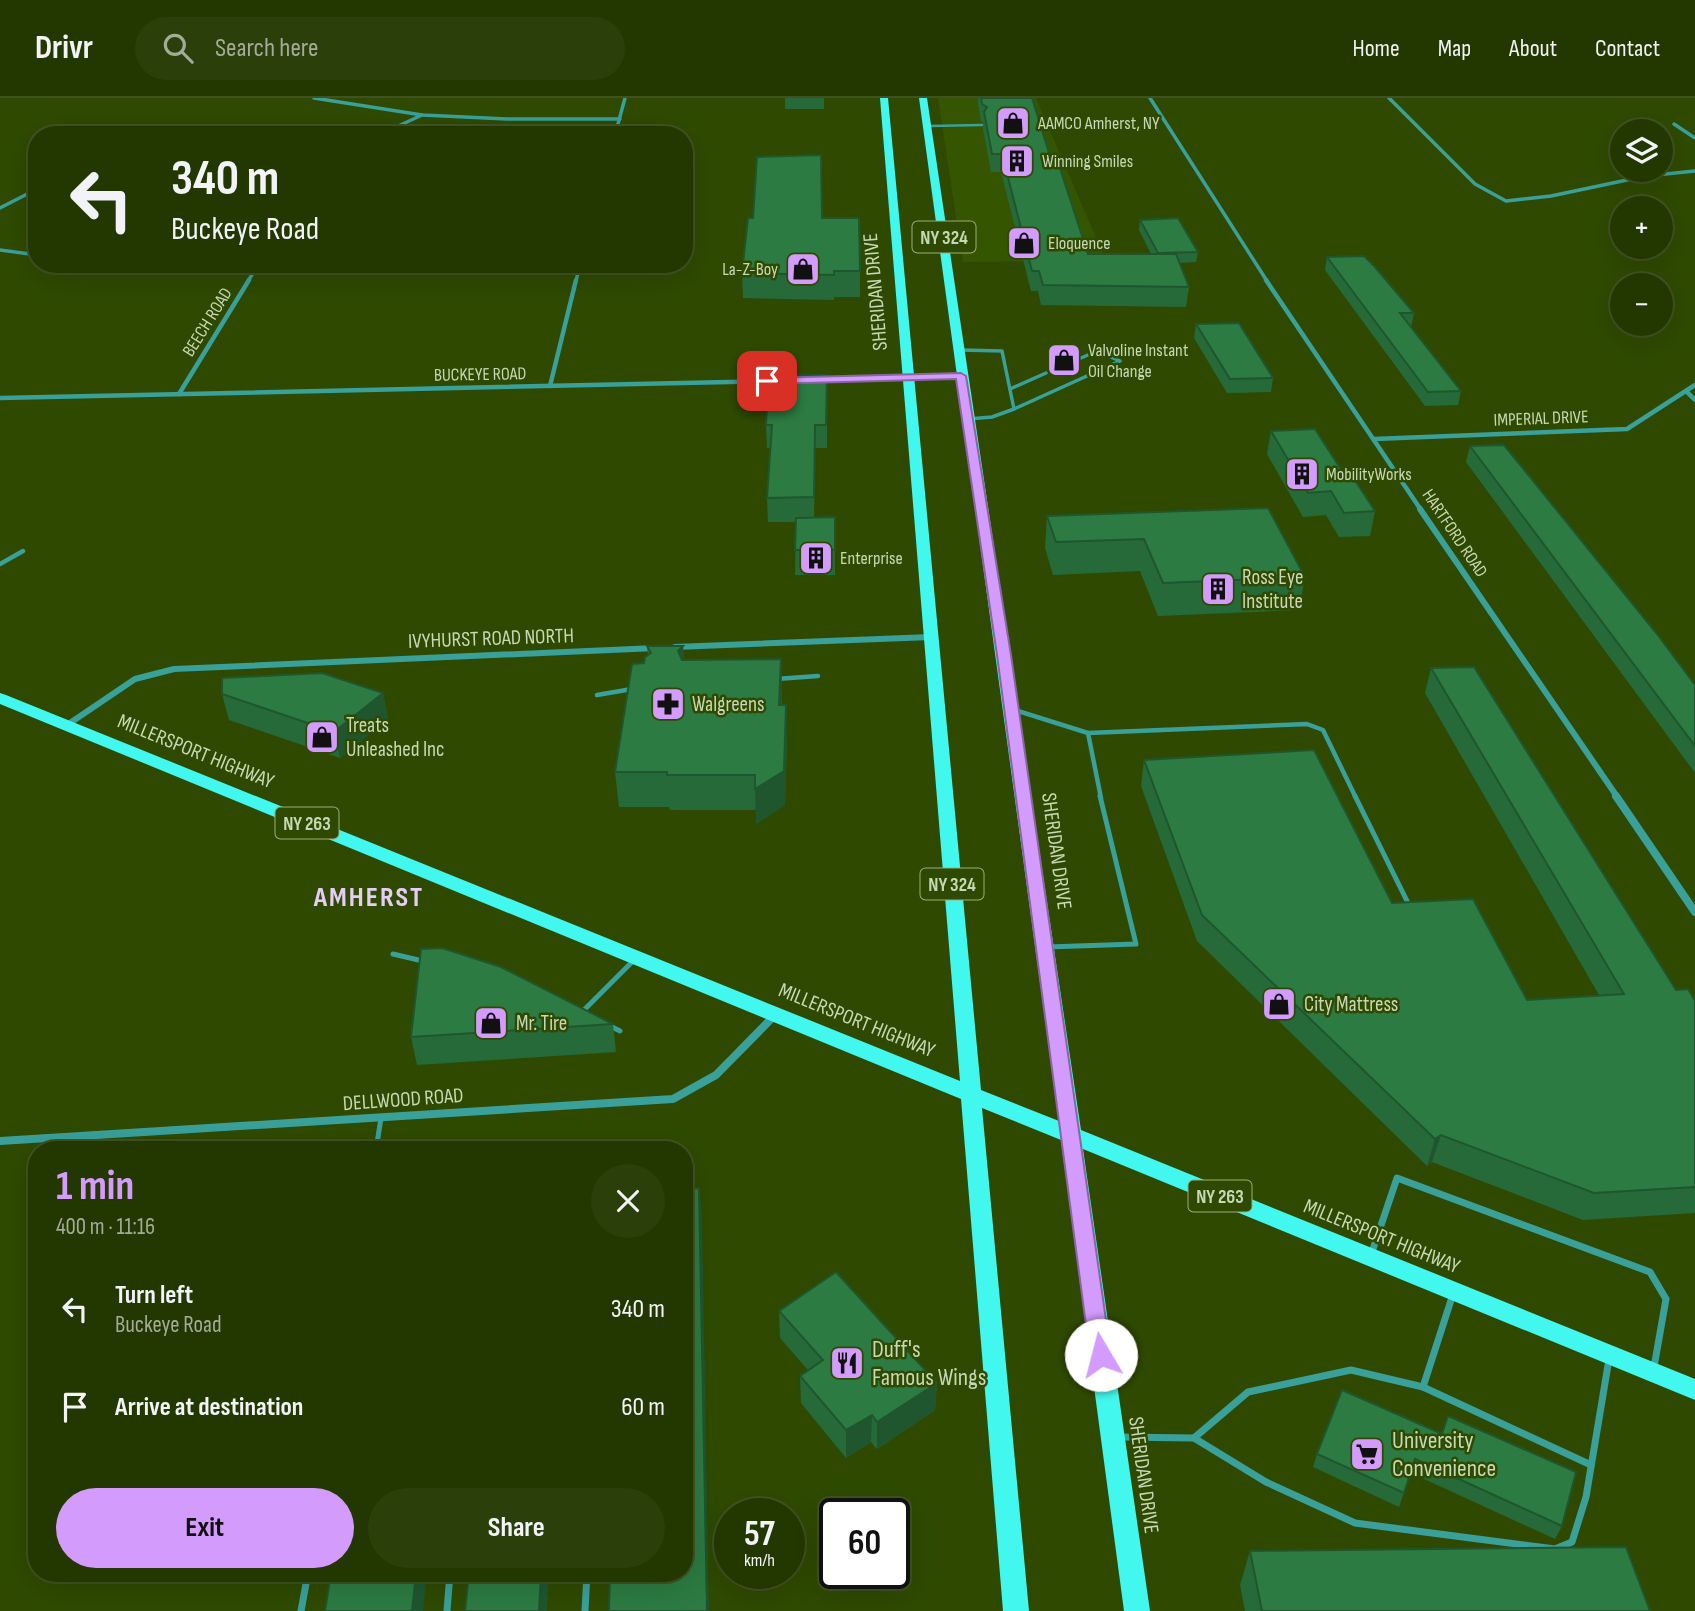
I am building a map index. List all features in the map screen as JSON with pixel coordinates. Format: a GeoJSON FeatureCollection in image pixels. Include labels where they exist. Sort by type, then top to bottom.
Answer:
{"type":"FeatureCollection","features":[{"type":"Feature","properties":{"kind":"main road","name":"SHERIDAN DRIVE"},"geometry":{"type":"LineString","coordinates":[[884,98],[1016,1611]]}},
{"type":"Feature","properties":{"kind":"main road","name":"SHERIDAN DRIVE"},"geometry":{"type":"LineString","coordinates":[[923,98],[929,126],[967,420],[1012,710],[1137,1611]]}},
{"type":"Feature","properties":{"kind":"main road","name":"MILLERSPORT HIGHWAY"},"geometry":{"type":"LineString","coordinates":[[0,698],[1695,1390]]}},
{"type":"Feature","properties":{"kind":"street"},"geometry":{"type":"LineString","coordinates":[[314,98],[422,115],[507,119],[620,119]]}},
{"type":"Feature","properties":{"kind":"street"},"geometry":{"type":"LineString","coordinates":[[618,126],[625,98]]}},
{"type":"Feature","properties":{"kind":"street","name":"HARTFORD ROAD"},"geometry":{"type":"LineString","coordinates":[[1150,98],[1303,339],[1374,439],[1695,912]]}},
{"type":"Feature","properties":{"kind":"street"},"geometry":{"type":"LineString","coordinates":[[1389,98],[1475,184],[1506,201],[1551,196],[1646,176],[1695,171]]}},
{"type":"Feature","properties":{"kind":"street"},"geometry":{"type":"LineString","coordinates":[[398,126],[422,115]]}},
{"type":"Feature","properties":{"kind":"street"},"geometry":{"type":"LineString","coordinates":[[1674,124],[1695,138]]}},
{"type":"Feature","properties":{"kind":"street"},"geometry":{"type":"LineString","coordinates":[[0,208],[28,194]]}},
{"type":"Feature","properties":{"kind":"street"},"geometry":{"type":"LineString","coordinates":[[0,250],[28,254]]}},
{"type":"Feature","properties":{"kind":"street","name":"BEECH ROAD"},"geometry":{"type":"LineString","coordinates":[[179,394],[254,273]]}},
{"type":"Feature","properties":{"kind":"street"},"geometry":{"type":"LineString","coordinates":[[550,386],[578,273]]}},
{"type":"Feature","properties":{"kind":"street"},"geometry":{"type":"LineString","coordinates":[[817,380],[961,376]]}},
{"type":"Feature","properties":{"kind":"street","name":"BUCKEYE ROAD"},"geometry":{"type":"LineString","coordinates":[[0,398],[781,381]]}},
{"type":"Feature","properties":{"kind":"street","name":"IMPERIAL DRIVE"},"geometry":{"type":"LineString","coordinates":[[1374,439],[1627,429],[1695,385]]}},
{"type":"Feature","properties":{"kind":"street"},"geometry":{"type":"LineString","coordinates":[[1686,391],[1695,400]]}},
{"type":"Feature","properties":{"kind":"street","name":"IVYHURST ROAD NORTH"},"geometry":{"type":"LineString","coordinates":[[67,725],[135,680],[174,669],[931,637]]}},
{"type":"Feature","properties":{"kind":"street"},"geometry":{"type":"LineString","coordinates":[[1685,897],[1695,896]]}},
{"type":"Feature","properties":{"kind":"street","name":"DELLWOOD ROAD"},"geometry":{"type":"LineString","coordinates":[[0,1141],[673,1099],[696,1089],[722,1071],[776,1014]]}},
{"type":"Feature","properties":{"kind":"lane"},"geometry":{"type":"LineString","coordinates":[[929,126],[982,125]]}},
{"type":"Feature","properties":{"kind":"lane"},"geometry":{"type":"LineString","coordinates":[[957,351],[1002,351],[1014,409]]}},
{"type":"Feature","properties":{"kind":"lane"},"geometry":{"type":"LineString","coordinates":[[967,420],[1014,409],[1120,361],[1097,351],[1081,358]]}},
{"type":"Feature","properties":{"kind":"lane"},"geometry":{"type":"LineString","coordinates":[[1010,389],[1046,373]]}},
{"type":"Feature","properties":{"kind":"lane"},"geometry":{"type":"LineString","coordinates":[[0,564],[23,551]]}},
{"type":"Feature","properties":{"kind":"lane"},"geometry":{"type":"LineString","coordinates":[[765,680],[818,676]]}},
{"type":"Feature","properties":{"kind":"lane"},"geometry":{"type":"LineString","coordinates":[[597,695],[636,689]]}},
{"type":"Feature","properties":{"kind":"lane"},"geometry":{"type":"LineString","coordinates":[[1012,710],[1088,733],[1307,724],[1323,730],[1411,910]]}},
{"type":"Feature","properties":{"kind":"lane"},"geometry":{"type":"LineString","coordinates":[[1044,947],[1136,944],[1103,810],[1088,733]]}},
{"type":"Feature","properties":{"kind":"lane"},"geometry":{"type":"LineString","coordinates":[[393,954],[430,963]]}},
{"type":"Feature","properties":{"kind":"lane"},"geometry":{"type":"LineString","coordinates":[[583,1013],[636,958]]}},
{"type":"Feature","properties":{"kind":"lane"},"geometry":{"type":"LineString","coordinates":[[571,1007],[620,1031]]}},
{"type":"Feature","properties":{"kind":"lane"},"geometry":{"type":"LineString","coordinates":[[377,1141],[381,1118]]}},
{"type":"Feature","properties":{"kind":"lane"},"geometry":{"type":"LineString","coordinates":[[1370,1258],[1397,1178],[1650,1272],[1666,1299],[1653,1373]]}},
{"type":"Feature","properties":{"kind":"lane"},"geometry":{"type":"LineString","coordinates":[[1423,1387],[1454,1292]]}},
{"type":"Feature","properties":{"kind":"lane"},"geometry":{"type":"LineString","coordinates":[[1112,1437],[1194,1438],[1266,1482],[1355,1523],[1556,1549],[1572,1542],[1586,1497],[1609,1356]]}},
{"type":"Feature","properties":{"kind":"lane"},"geometry":{"type":"LineString","coordinates":[[1194,1438],[1248,1392],[1351,1370],[1423,1387],[1591,1465]]}},
{"type":"Feature","properties":{"kind":"lane"},"geometry":{"type":"LineString","coordinates":[[301,1611],[306,1582]]}},
{"type":"Feature","properties":{"kind":"lane"},"geometry":{"type":"LineString","coordinates":[[447,1611],[449,1582]]}},
{"type":"Feature","properties":{"kind":"lane"},"geometry":{"type":"LineString","coordinates":[[585,1611],[587,1582]]}},
{"type":"Feature","properties":{"kind":"shaded area"},"geometry":{"type":"Polygon","coordinates":[[[938,98],[1036,98],[1106,261],[963,262],[938,98]]]}},
{"type":"Feature","properties":{"kind":"building"},"geometry":{"type":"Polygon","coordinates":[[[981,98],[1032,98],[1050,156],[1056,156],[1088,254],[1176,254],[1189,287],[1043,285],[1039,271],[1032,271],[1002,154],[992,154],[984,112],[987,107],[982,104],[981,98]]]}},
{"type":"Feature","properties":{"kind":"building"},"geometry":{"type":"Polygon","coordinates":[[[821,155],[822,218],[859,218],[860,271],[834,271],[834,275],[742,273],[748,218],[753,218],[757,157],[821,155]]]}},
{"type":"Feature","properties":{"kind":"building"},"geometry":{"type":"Polygon","coordinates":[[[1178,218],[1198,252],[1158,253],[1140,220],[1178,218]]]}},
{"type":"Feature","properties":{"kind":"building"},"geometry":{"type":"Polygon","coordinates":[[[1364,256],[1414,313],[1400,313],[1461,391],[1428,392],[1327,257],[1364,256]]]}},
{"type":"Feature","properties":{"kind":"building"},"geometry":{"type":"Polygon","coordinates":[[[1239,323],[1273,378],[1230,379],[1196,324],[1239,323]]]}},
{"type":"Feature","properties":{"kind":"building"},"geometry":{"type":"Polygon","coordinates":[[[769,375],[827,375],[826,425],[815,425],[814,497],[767,498],[772,425],[766,425],[769,375]]]}},
{"type":"Feature","properties":{"kind":"building"},"geometry":{"type":"Polygon","coordinates":[[[1315,429],[1342,471],[1349,471],[1375,511],[1344,513],[1331,491],[1308,493],[1271,431],[1315,429]]]}},
{"type":"Feature","properties":{"kind":"building"},"geometry":{"type":"Polygon","coordinates":[[[1504,445],[1695,685],[1695,746],[1470,446],[1504,445]]]}},
{"type":"Feature","properties":{"kind":"building"},"geometry":{"type":"Polygon","coordinates":[[[1268,508],[1305,577],[1163,583],[1144,539],[1056,542],[1047,516],[1268,508]]]}},
{"type":"Feature","properties":{"kind":"building"},"geometry":{"type":"Polygon","coordinates":[[[835,517],[835,550],[795,550],[796,518],[835,517]]]}},
{"type":"Feature","properties":{"kind":"building","name":"Walgreens"},"geometry":{"type":"Polygon","coordinates":[[[647,646],[683,646],[678,651],[682,660],[781,659],[779,705],[786,705],[784,771],[755,789],[755,775],[615,772],[632,664],[644,663],[645,657],[651,653],[647,646]]]}},
{"type":"Feature","properties":{"kind":"building"},"geometry":{"type":"Polygon","coordinates":[[[1474,667],[1676,990],[1688,989],[1695,1001],[1695,1187],[1594,1193],[1441,1135],[1435,1139],[1202,915],[1144,760],[1314,750],[1392,903],[1473,899],[1527,1000],[1624,994],[1431,668],[1474,667]]]}},
{"type":"Feature","properties":{"kind":"building"},"geometry":{"type":"Polygon","coordinates":[[[322,673],[383,693],[334,732],[222,694],[222,678],[322,673]]]}},
{"type":"Feature","properties":{"kind":"building"},"geometry":{"type":"Polygon","coordinates":[[[442,948],[501,967],[613,1024],[411,1037],[421,949],[442,948]]]}},
{"type":"Feature","properties":{"kind":"building"},"geometry":{"type":"Polygon","coordinates":[[[693,1188],[699,1188],[707,1611],[609,1611],[610,1582],[693,1582],[693,1188]]]}},
{"type":"Feature","properties":{"kind":"building","name":"Duff's Famous Wings"},"geometry":{"type":"Polygon","coordinates":[[[836,1272],[937,1383],[877,1422],[872,1415],[846,1430],[800,1376],[823,1360],[779,1311],[836,1272]]]}},
{"type":"Feature","properties":{"kind":"building"},"geometry":{"type":"Polygon","coordinates":[[[1342,1390],[1442,1434],[1448,1416],[1576,1472],[1562,1526],[1415,1459],[1404,1493],[1317,1454],[1342,1390]]]}},
{"type":"Feature","properties":{"kind":"building"},"geometry":{"type":"Polygon","coordinates":[[[1626,1547],[1650,1611],[1262,1611],[1250,1551],[1626,1547]]]}},
{"type":"Feature","properties":{"kind":"building"},"geometry":{"type":"Polygon","coordinates":[[[330,1582],[415,1582],[412,1611],[325,1611],[330,1582]]]}},
{"type":"Feature","properties":{"kind":"building"},"geometry":{"type":"Polygon","coordinates":[[[468,1582],[541,1582],[539,1611],[465,1611],[468,1582]]]}},
{"type":"Feature","properties":{"kind":"place","name":"AAMCO Amherst, NY"},"geometry":{"type":"Point","coordinates":[1013,123]}},
{"type":"Feature","properties":{"kind":"place","name":"Winning Smiles"},"geometry":{"type":"Point","coordinates":[1017,161]}},
{"type":"Feature","properties":{"kind":"place","name":"Eloquence"},"geometry":{"type":"Point","coordinates":[1024,243]}},
{"type":"Feature","properties":{"kind":"place","name":"La-Z-Boy"},"geometry":{"type":"Point","coordinates":[803,269]}},
{"type":"Feature","properties":{"kind":"place","name":"Valvoline Instant Oil Change"},"geometry":{"type":"Point","coordinates":[1064,360]}},
{"type":"Feature","properties":{"kind":"place","name":"MobilityWorks"},"geometry":{"type":"Point","coordinates":[1302,474]}},
{"type":"Feature","properties":{"kind":"place","name":"Enterprise"},"geometry":{"type":"Point","coordinates":[816,558]}},
{"type":"Feature","properties":{"kind":"place","name":"Ross Eye Institute"},"geometry":{"type":"Point","coordinates":[1218,589]}},
{"type":"Feature","properties":{"kind":"place","name":"Walgreens"},"geometry":{"type":"Point","coordinates":[668,704]}},
{"type":"Feature","properties":{"kind":"place","name":"Treats Unleashed Inc"},"geometry":{"type":"Point","coordinates":[322,737]}},
{"type":"Feature","properties":{"kind":"place","name":"City Mattress"},"geometry":{"type":"Point","coordinates":[1279,1004]}},
{"type":"Feature","properties":{"kind":"place","name":"Mr. Tire"},"geometry":{"type":"Point","coordinates":[491,1023]}},
{"type":"Feature","properties":{"kind":"place","name":"Duff's Famous Wings"},"geometry":{"type":"Point","coordinates":[847,1363]}},
{"type":"Feature","properties":{"kind":"place","name":"University Convenience"},"geometry":{"type":"Point","coordinates":[1367,1454]}},
{"type":"Feature","properties":{"kind":"district","name":"AMHERST"},"geometry":{"type":"Point","coordinates":[369,896]}},
{"type":"Feature","properties":{"kind":"route"},"geometry":{"type":"LineString","coordinates":[[767,381],[961,376],[1004,655],[1101,1355]]}}]}
